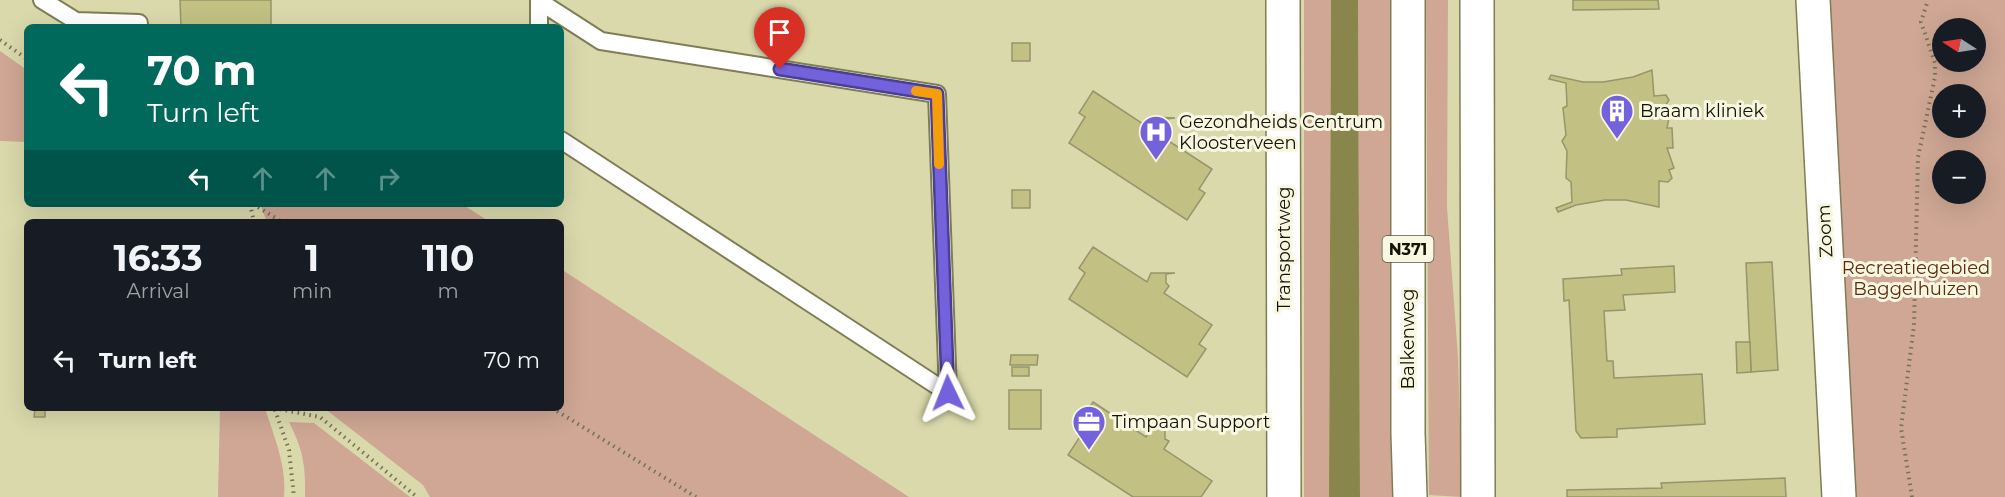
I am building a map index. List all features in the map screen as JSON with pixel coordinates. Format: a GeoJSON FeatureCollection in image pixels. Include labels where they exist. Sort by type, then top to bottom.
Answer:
{"type":"FeatureCollection","features":[{"type":"Feature","properties":{"kind":"street","name":"Transportweg"},"geometry":{"type":"LineString","coordinates":[[1283,0],[1284,497]]}},
{"type":"Feature","properties":{"kind":"street","name":"Balkenweg"},"geometry":{"type":"LineString","coordinates":[[1408,0],[1410,497]]}},
{"type":"Feature","properties":{"kind":"street"},"geometry":{"type":"LineString","coordinates":[[1477,0],[1478,497]]}},
{"type":"Feature","properties":{"kind":"street","name":"Zoom"},"geometry":{"type":"LineString","coordinates":[[1813,0],[1839,497]]}},
{"type":"Feature","properties":{"kind":"lane"},"geometry":{"type":"LineString","coordinates":[[42,0],[76,21],[138,23]]}},
{"type":"Feature","properties":{"kind":"lane"},"geometry":{"type":"LineString","coordinates":[[539,1],[539,24]]}},
{"type":"Feature","properties":{"kind":"lane"},"geometry":{"type":"LineString","coordinates":[[539,1],[601,41],[937,94],[948,393],[564,142]]}},
{"type":"Feature","properties":{"kind":"path"},"geometry":{"type":"LineString","coordinates":[[1912,497],[1901,428],[1914,325],[1918,157],[1935,77],[1935,63],[1921,22],[1929,0]]}},
{"type":"Feature","properties":{"kind":"path"},"geometry":{"type":"LineString","coordinates":[[0,40],[24,57]]}},
{"type":"Feature","properties":{"kind":"path"},"geometry":{"type":"LineString","coordinates":[[257,207],[277,219]]}},
{"type":"Feature","properties":{"kind":"path"},"geometry":{"type":"LineString","coordinates":[[276,411],[289,450],[294,497]]}},
{"type":"Feature","properties":{"kind":"path"},"geometry":{"type":"LineString","coordinates":[[298,411],[320,417],[417,497]]}},
{"type":"Feature","properties":{"kind":"path"},"geometry":{"type":"LineString","coordinates":[[557,411],[696,497]]}},
{"type":"Feature","properties":{"kind":"green space"},"geometry":{"type":"Polygon","coordinates":[[[1304,0],[1331,0],[1329,497],[1304,497],[1304,0]]]}},
{"type":"Feature","properties":{"kind":"green space"},"geometry":{"type":"Polygon","coordinates":[[[1358,0],[1393,0],[1391,458],[1394,497],[1360,497],[1358,0]]]}},
{"type":"Feature","properties":{"kind":"green space"},"geometry":{"type":"Polygon","coordinates":[[[1426,0],[1448,0],[1447,207],[1458,357],[1462,497],[1429,495],[1426,0]]]}},
{"type":"Feature","properties":{"kind":"green space","name":"Recreatiegebied Baggelhuizen"},"geometry":{"type":"Polygon","coordinates":[[[1813,0],[2005,0],[2005,497],[1839,497],[1813,0]]]}},
{"type":"Feature","properties":{"kind":"green space"},"geometry":{"type":"Polygon","coordinates":[[[0,51],[24,68],[24,142],[0,141],[0,51]]]}},
{"type":"Feature","properties":{"kind":"green space"},"geometry":{"type":"Polygon","coordinates":[[[261,207],[467,207],[485,219],[266,219],[261,207]]]}},
{"type":"Feature","properties":{"kind":"green space"},"geometry":{"type":"Polygon","coordinates":[[[564,271],[909,497],[430,497],[423,485],[328,411],[564,411],[564,271]]]}},
{"type":"Feature","properties":{"kind":"green space"},"geometry":{"type":"Polygon","coordinates":[[[220,411],[266,411],[282,463],[284,497],[218,497],[220,411]]]}},
{"type":"Feature","properties":{"kind":"green space"},"geometry":{"type":"Polygon","coordinates":[[[289,422],[314,423],[410,497],[305,497],[303,458],[289,422]]]}},
{"type":"Feature","properties":{"kind":"shaded area"},"geometry":{"type":"Polygon","coordinates":[[[1331,0],[1358,0],[1360,497],[1329,497],[1331,0]]]}},
{"type":"Feature","properties":{"kind":"building"},"geometry":{"type":"Polygon","coordinates":[[[180,0],[271,0],[271,24],[181,24],[180,0]]]}},
{"type":"Feature","properties":{"kind":"building"},"geometry":{"type":"Polygon","coordinates":[[[1573,0],[1658,0],[1659,9],[1573,10],[1573,0]]]}},
{"type":"Feature","properties":{"kind":"building"},"geometry":{"type":"Polygon","coordinates":[[[1012,43],[1030,43],[1030,61],[1012,61],[1012,43]]]}},
{"type":"Feature","properties":{"kind":"building","name":"Braam kliniek"},"geometry":{"type":"Polygon","coordinates":[[[1652,70],[1654,96],[1666,95],[1669,100],[1665,106],[1671,108],[1667,128],[1672,128],[1673,148],[1667,148],[1674,168],[1669,170],[1672,178],[1668,182],[1659,181],[1659,207],[1626,200],[1605,200],[1576,205],[1558,212],[1556,208],[1572,202],[1571,182],[1566,178],[1567,151],[1562,141],[1566,135],[1563,108],[1567,106],[1566,83],[1549,79],[1551,75],[1583,82],[1603,82],[1633,77],[1652,70]]]}},
{"type":"Feature","properties":{"kind":"building"},"geometry":{"type":"Polygon","coordinates":[[[1093,91],[1146,126],[1151,117],[1175,118],[1166,119],[1165,128],[1169,130],[1164,138],[1212,169],[1199,189],[1205,193],[1187,220],[1069,143],[1085,117],[1079,113],[1093,91]]]}},
{"type":"Feature","properties":{"kind":"building"},"geometry":{"type":"Polygon","coordinates":[[[1012,190],[1030,190],[1030,208],[1012,208],[1012,190]]]}},
{"type":"Feature","properties":{"kind":"building"},"geometry":{"type":"Polygon","coordinates":[[[1093,247],[1147,282],[1151,273],[1175,273],[1166,274],[1166,283],[1169,286],[1164,293],[1212,325],[1199,344],[1206,349],[1187,377],[1069,299],[1085,273],[1079,268],[1093,247]]]}},
{"type":"Feature","properties":{"kind":"building"},"geometry":{"type":"Polygon","coordinates":[[[1772,262],[1778,370],[1751,372],[1746,263],[1772,262]]]}},
{"type":"Feature","properties":{"kind":"building"},"geometry":{"type":"Polygon","coordinates":[[[1674,266],[1675,292],[1623,295],[1625,310],[1604,311],[1607,361],[1613,361],[1614,378],[1702,374],[1705,424],[1617,429],[1617,437],[1581,438],[1576,431],[1569,300],[1564,301],[1563,279],[1622,275],[1621,269],[1674,266]]]}},
{"type":"Feature","properties":{"kind":"building"},"geometry":{"type":"Polygon","coordinates":[[[1736,342],[1750,342],[1751,372],[1737,373],[1736,342]]]}},
{"type":"Feature","properties":{"kind":"building"},"geometry":{"type":"Polygon","coordinates":[[[1011,355],[1038,355],[1037,365],[1010,365],[1011,355]]]}},
{"type":"Feature","properties":{"kind":"building"},"geometry":{"type":"Polygon","coordinates":[[[1012,367],[1029,367],[1029,376],[1012,376],[1012,367]]]}},
{"type":"Feature","properties":{"kind":"building"},"geometry":{"type":"Polygon","coordinates":[[[1009,390],[1041,390],[1041,429],[1009,429],[1009,390]]]}},
{"type":"Feature","properties":{"kind":"building"},"geometry":{"type":"Polygon","coordinates":[[[1093,402],[1146,437],[1151,428],[1175,429],[1165,430],[1165,439],[1169,441],[1164,449],[1212,481],[1201,497],[1133,497],[1068,455],[1085,429],[1079,424],[1093,402]]]}},
{"type":"Feature","properties":{"kind":"building"},"geometry":{"type":"Polygon","coordinates":[[[35,411],[45,411],[45,417],[34,417],[35,411]]]}},
{"type":"Feature","properties":{"kind":"building"},"geometry":{"type":"Polygon","coordinates":[[[1785,478],[1786,497],[1567,497],[1567,490],[1662,488],[1661,483],[1785,478]]]}},
{"type":"Feature","properties":{"kind":"slow traffic"},"geometry":{"type":"LineString","coordinates":[[916,91],[937,94],[939,164]]}},
{"type":"Feature","properties":{"kind":"place","name":"Braam kliniek"},"geometry":{"type":"Point","coordinates":[1617,140]}},
{"type":"Feature","properties":{"kind":"place","name":"Gezondheids Centrum Kloosterveen"},"geometry":{"type":"Point","coordinates":[1156,161]}},
{"type":"Feature","properties":{"kind":"place","name":"Timpaan Support"},"geometry":{"type":"Point","coordinates":[1089,451]}},
{"type":"Feature","properties":{"kind":"route"},"geometry":{"type":"LineString","coordinates":[[780,69],[937,94],[948,393]]}}]}
